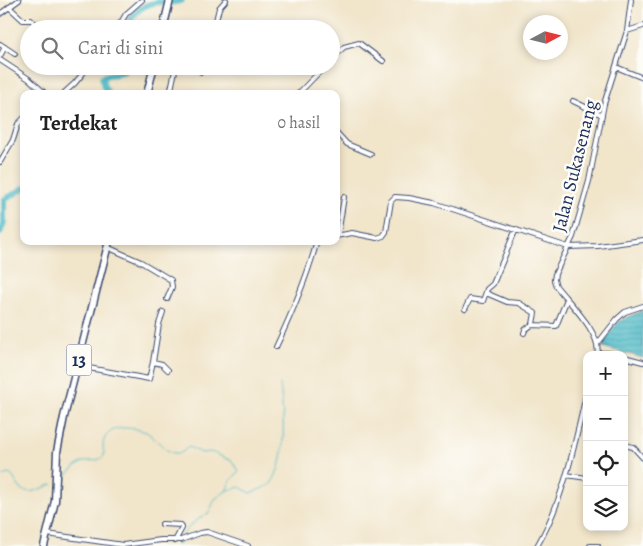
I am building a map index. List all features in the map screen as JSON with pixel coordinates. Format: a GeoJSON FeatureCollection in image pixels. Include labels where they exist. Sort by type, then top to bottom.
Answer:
{"type":"FeatureCollection","features":[{"type":"Feature","properties":{"kind":"highway"},"geometry":{"type":"LineString","coordinates":[[165,20],[170,0]]}},
{"type":"Feature","properties":{"kind":"highway"},"geometry":{"type":"LineString","coordinates":[[148,90],[152,75]]}},
{"type":"Feature","properties":{"kind":"highway","name":"13"},"geometry":{"type":"LineString","coordinates":[[44,546],[48,534],[56,483],[57,452],[108,245]]}},
{"type":"Feature","properties":{"kind":"street"},"geometry":{"type":"LineString","coordinates":[[0,14],[19,0]]}},
{"type":"Feature","properties":{"kind":"street"},"geometry":{"type":"LineString","coordinates":[[122,20],[126,14],[142,0]]}},
{"type":"Feature","properties":{"kind":"street"},"geometry":{"type":"LineString","coordinates":[[216,20],[219,8],[226,0]]}},
{"type":"Feature","properties":{"kind":"street","name":"Jalan Sukasenang"},"geometry":{"type":"LineString","coordinates":[[598,343],[554,280],[568,247],[589,181],[602,115],[627,31],[631,0]]}},
{"type":"Feature","properties":{"kind":"street"},"geometry":{"type":"LineString","coordinates":[[9,7],[23,20]]}},
{"type":"Feature","properties":{"kind":"street"},"geometry":{"type":"LineString","coordinates":[[627,31],[643,26]]}},
{"type":"Feature","properties":{"kind":"street"},"geometry":{"type":"LineString","coordinates":[[340,51],[344,47],[359,43],[383,61]]}},
{"type":"Feature","properties":{"kind":"street"},"geometry":{"type":"LineString","coordinates":[[0,44],[15,54]]}},
{"type":"Feature","properties":{"kind":"street"},"geometry":{"type":"LineString","coordinates":[[5,47],[0,58],[20,72]]}},
{"type":"Feature","properties":{"kind":"street"},"geometry":{"type":"LineString","coordinates":[[616,67],[643,78]]}},
{"type":"Feature","properties":{"kind":"street"},"geometry":{"type":"LineString","coordinates":[[23,75],[41,90]]}},
{"type":"Feature","properties":{"kind":"street"},"geometry":{"type":"LineString","coordinates":[[68,90],[82,75]]}},
{"type":"Feature","properties":{"kind":"street"},"geometry":{"type":"LineString","coordinates":[[171,90],[174,75]]}},
{"type":"Feature","properties":{"kind":"street"},"geometry":{"type":"LineString","coordinates":[[302,90],[316,75]]}},
{"type":"Feature","properties":{"kind":"street"},"geometry":{"type":"LineString","coordinates":[[573,101],[602,115]]}},
{"type":"Feature","properties":{"kind":"street"},"geometry":{"type":"LineString","coordinates":[[0,162],[14,138],[20,122]]}},
{"type":"Feature","properties":{"kind":"street"},"geometry":{"type":"LineString","coordinates":[[340,136],[347,144],[371,154]]}},
{"type":"Feature","properties":{"kind":"street"},"geometry":{"type":"LineString","coordinates":[[340,219],[344,197]]}},
{"type":"Feature","properties":{"kind":"street"},"geometry":{"type":"LineString","coordinates":[[340,235],[352,233],[377,238],[383,236],[386,232],[391,201],[395,197],[410,198],[434,204],[568,247],[598,246],[643,240]]}},
{"type":"Feature","properties":{"kind":"street"},"geometry":{"type":"LineString","coordinates":[[465,309],[469,299],[483,302],[488,287],[493,284],[516,229]]}},
{"type":"Feature","properties":{"kind":"street"},"geometry":{"type":"LineString","coordinates":[[110,245],[172,282],[172,290],[167,300]]}},
{"type":"Feature","properties":{"kind":"street"},"geometry":{"type":"LineString","coordinates":[[276,347],[297,302],[312,262],[316,245]]}},
{"type":"Feature","properties":{"kind":"street"},"geometry":{"type":"LineString","coordinates":[[486,293],[507,302],[519,303],[534,312],[535,316],[532,325],[524,333]]}},
{"type":"Feature","properties":{"kind":"street"},"geometry":{"type":"LineString","coordinates":[[532,325],[556,326],[567,299]]}},
{"type":"Feature","properties":{"kind":"street"},"geometry":{"type":"LineString","coordinates":[[598,351],[598,343],[617,319],[625,312],[643,306]]}},
{"type":"Feature","properties":{"kind":"street"},"geometry":{"type":"LineString","coordinates":[[78,366],[149,379],[163,312]]}},
{"type":"Feature","properties":{"kind":"street"},"geometry":{"type":"LineString","coordinates":[[628,358],[643,362]]}},
{"type":"Feature","properties":{"kind":"street"},"geometry":{"type":"LineString","coordinates":[[153,362],[162,364],[168,370]]}},
{"type":"Feature","properties":{"kind":"street"},"geometry":{"type":"LineString","coordinates":[[537,546],[566,475],[586,396]]}},
{"type":"Feature","properties":{"kind":"street"},"geometry":{"type":"LineString","coordinates":[[628,446],[633,447],[643,458]]}},
{"type":"Feature","properties":{"kind":"street"},"geometry":{"type":"LineString","coordinates":[[566,475],[583,477]]}},
{"type":"Feature","properties":{"kind":"street"},"geometry":{"type":"LineString","coordinates":[[162,524],[181,525],[182,528],[175,541]]}},
{"type":"Feature","properties":{"kind":"street"},"geometry":{"type":"LineString","coordinates":[[48,534],[124,545],[161,540],[182,540],[207,532],[248,546]]}},
{"type":"Feature","properties":{"kind":"street"},"geometry":{"type":"LineString","coordinates":[[161,540],[161,546]]}},
{"type":"Feature","properties":{"kind":"street"},"geometry":{"type":"LineString","coordinates":[[590,546],[598,546]]}},
{"type":"Feature","properties":{"kind":"water"},"geometry":{"type":"Polygon","coordinates":[[[643,311],[643,358],[628,354],[628,351],[618,351],[603,347],[614,327],[628,317],[643,311]]]}},
{"type":"Feature","properties":{"kind":"waterway"},"geometry":{"type":"LineString","coordinates":[[131,20],[140,9],[150,4],[182,0]]}},
{"type":"Feature","properties":{"kind":"waterway"},"geometry":{"type":"LineString","coordinates":[[106,90],[102,78],[109,75]]}},
{"type":"Feature","properties":{"kind":"waterway"},"geometry":{"type":"LineString","coordinates":[[0,233],[4,222],[4,200],[20,190]]}},
{"type":"Feature","properties":{"kind":"waterway"},"geometry":{"type":"LineString","coordinates":[[180,539],[193,524],[209,513],[215,499],[226,491],[239,487],[251,493],[270,485],[276,475],[282,450],[283,422],[280,384]]}},
{"type":"Feature","properties":{"kind":"waterway"},"geometry":{"type":"LineString","coordinates":[[59,481],[81,463],[104,456],[104,440],[111,431],[129,428],[150,434],[165,449],[174,453],[182,452],[189,447],[202,453],[211,452],[232,461],[239,471],[230,482],[226,491]]}},
{"type":"Feature","properties":{"kind":"waterway"},"geometry":{"type":"LineString","coordinates":[[0,477],[8,474],[11,475],[21,489],[29,492],[53,484]]}},
{"type":"Feature","properties":{"kind":"waterway"},"geometry":{"type":"LineString","coordinates":[[177,546],[179,542]]}}]}
